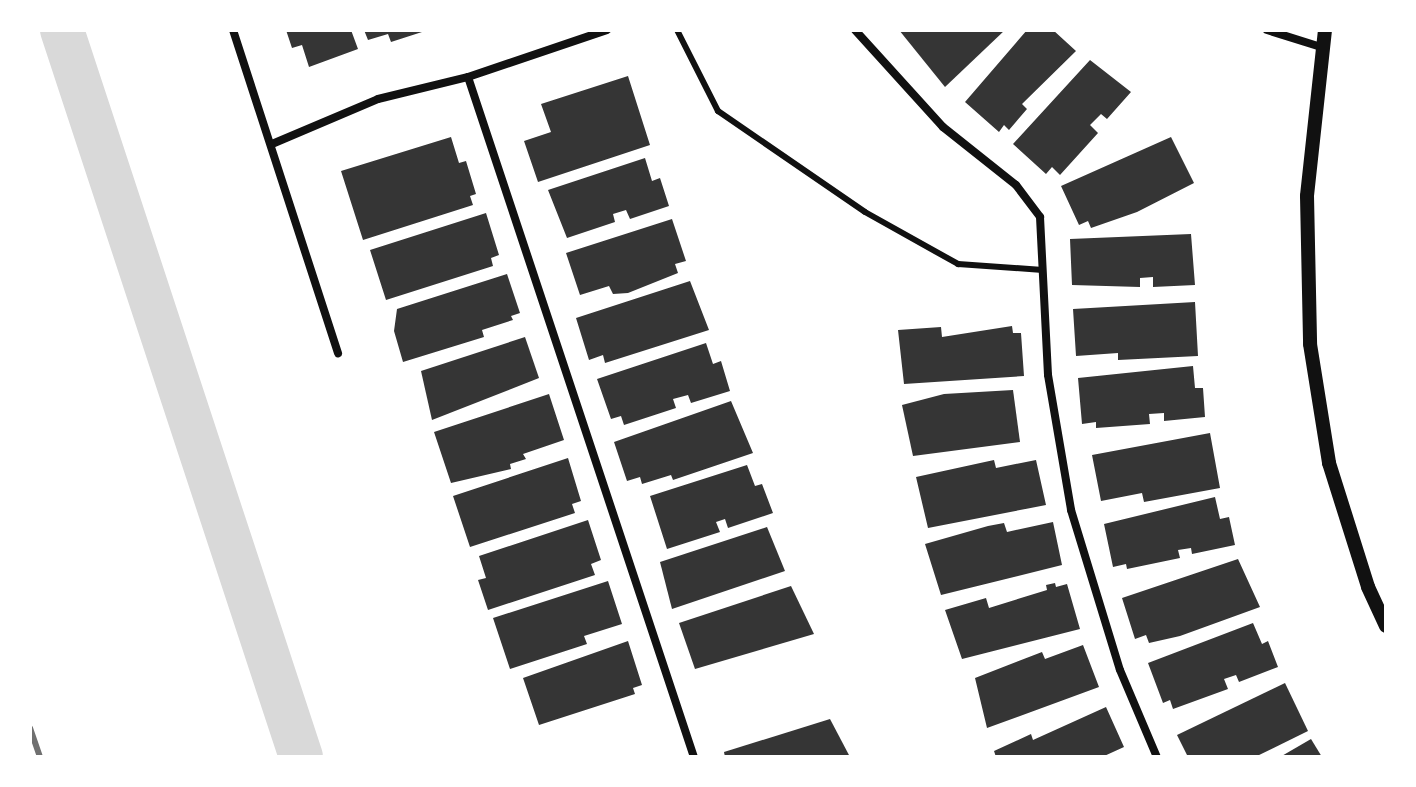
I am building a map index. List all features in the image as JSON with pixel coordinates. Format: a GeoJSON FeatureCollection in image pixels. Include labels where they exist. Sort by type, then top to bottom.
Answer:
{"type":"FeatureCollection","features":[{"type":"Feature","properties":{"kind":"street"},"geometry":{"type":"LineString","coordinates":[[233,30],[338,353]]}},
{"type":"Feature","properties":{"kind":"street"},"geometry":{"type":"LineString","coordinates":[[272,144],[378,99],[468,77],[607,30]]}},
{"type":"Feature","properties":{"kind":"street"},"geometry":{"type":"LineString","coordinates":[[855,30],[943,127],[1016,185],[1040,217],[1048,375],[1071,510],[1120,670],[1157,757]]}},
{"type":"Feature","properties":{"kind":"street"},"geometry":{"type":"LineString","coordinates":[[1267,30],[1324,49]]}},
{"type":"Feature","properties":{"kind":"street"},"geometry":{"type":"LineString","coordinates":[[1325,30],[1307,196],[1310,344],[1329,463],[1368,587],[1386,626]]}},
{"type":"Feature","properties":{"kind":"street"},"geometry":{"type":"LineString","coordinates":[[1324,49],[1336,30]]}},
{"type":"Feature","properties":{"kind":"street"},"geometry":{"type":"LineString","coordinates":[[468,77],[694,757]]}},
{"type":"Feature","properties":{"kind":"lane"},"geometry":{"type":"LineString","coordinates":[[677,30],[718,111],[865,212],[958,264],[1043,270]]}},
{"type":"Feature","properties":{"kind":"building"},"geometry":{"type":"Polygon","coordinates":[[[286,30],[351,30],[358,49],[309,67],[302,45],[292,48],[286,30]]]}},
{"type":"Feature","properties":{"kind":"building"},"geometry":{"type":"Polygon","coordinates":[[[364,30],[422,32],[391,42],[388,34],[368,40],[364,30]]]}},
{"type":"Feature","properties":{"kind":"building"},"geometry":{"type":"Polygon","coordinates":[[[899,30],[1005,30],[945,87],[899,30]]]}},
{"type":"Feature","properties":{"kind":"building"},"geometry":{"type":"Polygon","coordinates":[[[1027,30],[1053,30],[1076,51],[1022,104],[1027,109],[1009,130],[1004,125],[999,132],[965,102],[1027,30]]]}},
{"type":"Feature","properties":{"kind":"building"},"geometry":{"type":"Polygon","coordinates":[[[1090,60],[1131,92],[1107,119],[1101,114],[1090,125],[1098,133],[1060,175],[1052,167],[1046,174],[1013,144],[1090,60]]]}},
{"type":"Feature","properties":{"kind":"building"},"geometry":{"type":"Polygon","coordinates":[[[628,76],[650,145],[538,182],[524,141],[551,132],[541,104],[628,76]]]}},
{"type":"Feature","properties":{"kind":"building"},"geometry":{"type":"Polygon","coordinates":[[[451,137],[459,163],[466,161],[476,194],[470,196],[473,205],[363,240],[341,171],[451,137]]]}},
{"type":"Feature","properties":{"kind":"building"},"geometry":{"type":"Polygon","coordinates":[[[1171,137],[1194,183],[1137,212],[1091,228],[1088,221],[1079,225],[1061,186],[1171,137]]]}},
{"type":"Feature","properties":{"kind":"building"},"geometry":{"type":"Polygon","coordinates":[[[645,158],[652,181],[660,178],[669,206],[630,219],[626,210],[613,214],[615,222],[567,238],[548,190],[645,158]]]}},
{"type":"Feature","properties":{"kind":"building"},"geometry":{"type":"Polygon","coordinates":[[[486,213],[499,255],[491,258],[493,266],[386,300],[370,250],[486,213]]]}},
{"type":"Feature","properties":{"kind":"building"},"geometry":{"type":"Polygon","coordinates":[[[672,219],[686,261],[675,264],[678,273],[628,293],[613,294],[609,286],[580,295],[566,253],[672,219]]]}},
{"type":"Feature","properties":{"kind":"building"},"geometry":{"type":"Polygon","coordinates":[[[1191,234],[1195,285],[1153,287],[1153,277],[1140,278],[1140,287],[1072,285],[1070,239],[1191,234]]]}},
{"type":"Feature","properties":{"kind":"building"},"geometry":{"type":"Polygon","coordinates":[[[507,274],[520,313],[511,316],[513,320],[482,330],[484,337],[403,362],[394,331],[397,309],[507,274]]]}},
{"type":"Feature","properties":{"kind":"building"},"geometry":{"type":"Polygon","coordinates":[[[690,281],[709,330],[605,363],[603,355],[589,360],[576,318],[690,281]]]}},
{"type":"Feature","properties":{"kind":"building"},"geometry":{"type":"Polygon","coordinates":[[[1195,302],[1198,356],[1118,360],[1118,353],[1076,356],[1073,309],[1195,302]]]}},
{"type":"Feature","properties":{"kind":"building"},"geometry":{"type":"Polygon","coordinates":[[[1012,326],[1013,333],[1021,333],[1024,376],[904,384],[898,330],[941,327],[942,337],[1012,326]]]}},
{"type":"Feature","properties":{"kind":"building"},"geometry":{"type":"Polygon","coordinates":[[[525,337],[539,378],[432,420],[421,371],[525,337]]]}},
{"type":"Feature","properties":{"kind":"building"},"geometry":{"type":"Polygon","coordinates":[[[706,343],[713,364],[721,361],[730,391],[691,403],[688,395],[673,399],[676,408],[624,425],[621,416],[611,419],[597,379],[706,343]]]}},
{"type":"Feature","properties":{"kind":"building"},"geometry":{"type":"Polygon","coordinates":[[[1193,366],[1195,388],[1203,388],[1205,417],[1164,421],[1164,413],[1149,414],[1150,424],[1096,428],[1096,422],[1082,424],[1078,378],[1193,366]]]}},
{"type":"Feature","properties":{"kind":"building"},"geometry":{"type":"Polygon","coordinates":[[[1013,390],[1020,442],[913,456],[902,405],[944,394],[1013,390]]]}},
{"type":"Feature","properties":{"kind":"building"},"geometry":{"type":"Polygon","coordinates":[[[549,394],[564,440],[523,454],[526,459],[510,464],[511,469],[451,483],[434,432],[549,394]]]}},
{"type":"Feature","properties":{"kind":"building"},"geometry":{"type":"Polygon","coordinates":[[[731,401],[753,453],[673,480],[671,475],[642,484],[640,477],[627,481],[614,442],[731,401]]]}},
{"type":"Feature","properties":{"kind":"building"},"geometry":{"type":"Polygon","coordinates":[[[1210,433],[1220,488],[1144,502],[1142,493],[1101,501],[1092,455],[1210,433]]]}},
{"type":"Feature","properties":{"kind":"building"},"geometry":{"type":"Polygon","coordinates":[[[568,458],[581,501],[572,504],[575,513],[470,547],[453,496],[568,458]]]}},
{"type":"Feature","properties":{"kind":"building"},"geometry":{"type":"Polygon","coordinates":[[[994,460],[996,468],[1036,460],[1046,505],[928,528],[916,477],[994,460]]]}},
{"type":"Feature","properties":{"kind":"building"},"geometry":{"type":"Polygon","coordinates":[[[747,465],[755,486],[762,484],[773,513],[728,528],[725,519],[716,522],[720,532],[667,549],[650,496],[747,465]]]}},
{"type":"Feature","properties":{"kind":"building"},"geometry":{"type":"Polygon","coordinates":[[[1215,497],[1220,519],[1229,517],[1235,545],[1192,554],[1191,548],[1178,550],[1180,558],[1127,569],[1126,564],[1113,567],[1104,524],[1215,497]]]}},
{"type":"Feature","properties":{"kind":"building"},"geometry":{"type":"Polygon","coordinates":[[[588,520],[601,560],[591,564],[595,575],[488,610],[478,580],[486,578],[479,556],[588,520]]]}},
{"type":"Feature","properties":{"kind":"building"},"geometry":{"type":"Polygon","coordinates":[[[1053,522],[1062,565],[941,595],[925,544],[1004,523],[1007,532],[1053,522]]]}},
{"type":"Feature","properties":{"kind":"building"},"geometry":{"type":"Polygon","coordinates":[[[767,527],[785,571],[672,609],[660,562],[767,527]]]}},
{"type":"Feature","properties":{"kind":"building"},"geometry":{"type":"Polygon","coordinates":[[[1238,559],[1260,607],[1180,636],[1149,643],[1146,635],[1135,639],[1122,598],[1238,559]]]}},
{"type":"Feature","properties":{"kind":"building"},"geometry":{"type":"Polygon","coordinates":[[[608,581],[622,624],[584,636],[587,644],[510,669],[493,618],[608,581]]]}},
{"type":"Feature","properties":{"kind":"building"},"geometry":{"type":"Polygon","coordinates":[[[1055,583],[1056,587],[1067,584],[1080,629],[962,659],[945,610],[986,598],[989,608],[1047,590],[1046,585],[1055,583]]]}},
{"type":"Feature","properties":{"kind":"building"},"geometry":{"type":"Polygon","coordinates":[[[791,586],[814,634],[695,669],[679,623],[791,586]]]}},
{"type":"Feature","properties":{"kind":"building"},"geometry":{"type":"Polygon","coordinates":[[[1253,623],[1262,644],[1268,641],[1278,667],[1239,682],[1236,675],[1224,679],[1228,689],[1173,709],[1170,700],[1163,703],[1148,663],[1253,623]]]}},
{"type":"Feature","properties":{"kind":"building"},"geometry":{"type":"Polygon","coordinates":[[[628,641],[642,685],[633,688],[635,694],[539,725],[523,678],[628,641]]]}},
{"type":"Feature","properties":{"kind":"building"},"geometry":{"type":"Polygon","coordinates":[[[1083,645],[1099,687],[987,728],[975,678],[1042,652],[1045,659],[1083,645]]]}},
{"type":"Feature","properties":{"kind":"building"},"geometry":{"type":"Polygon","coordinates":[[[1285,683],[1308,731],[1255,757],[1188,757],[1177,735],[1285,683]]]}},
{"type":"Feature","properties":{"kind":"building"},"geometry":{"type":"Polygon","coordinates":[[[1106,707],[1124,747],[1102,757],[996,757],[994,751],[1031,734],[1033,740],[1106,707]]]}},
{"type":"Feature","properties":{"kind":"building"},"geometry":{"type":"Polygon","coordinates":[[[830,719],[850,757],[725,757],[724,752],[830,719]]]}},
{"type":"Feature","properties":{"kind":"building"},"geometry":{"type":"Polygon","coordinates":[[[1311,739],[1322,757],[1280,757],[1311,739]]]}},
{"type":"Feature","properties":{"kind":"waterway"},"geometry":{"type":"LineString","coordinates":[[62,30],[301,757]]}},
{"type":"Feature","properties":{"kind":"railway"},"geometry":{"type":"LineString","coordinates":[[30,728],[40,757]]}}]}
